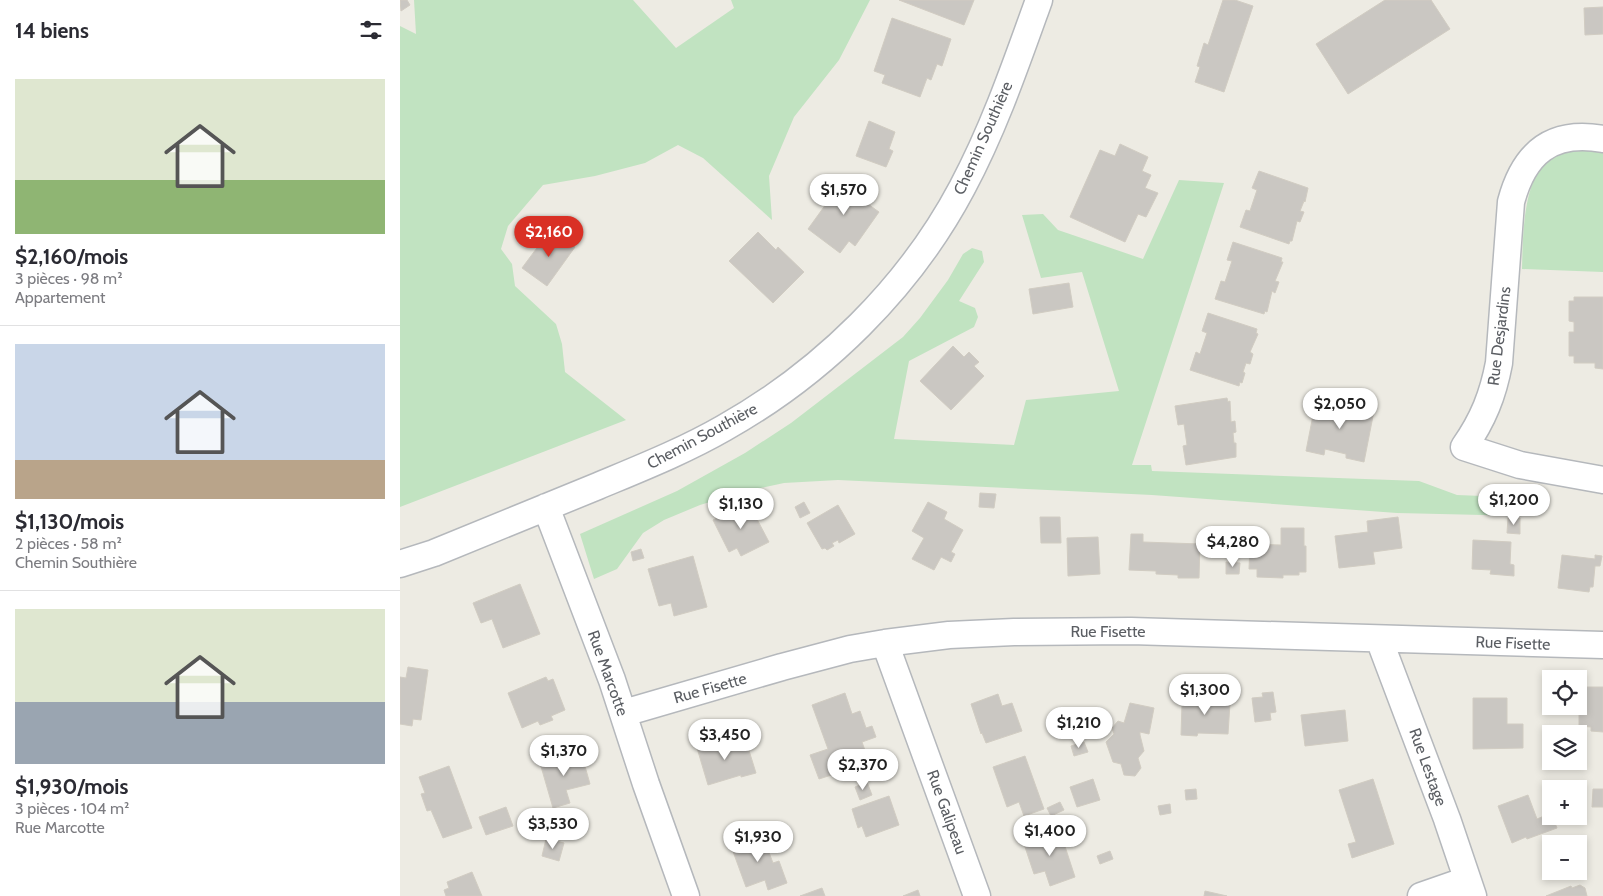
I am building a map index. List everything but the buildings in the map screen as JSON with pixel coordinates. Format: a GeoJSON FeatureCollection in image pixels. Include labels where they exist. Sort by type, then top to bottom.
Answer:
{"type":"FeatureCollection","features":[{"type":"Feature","properties":{"kind":"street","name":"Chemin Southière"},"geometry":{"type":"LineString","coordinates":[[400,564],[434,553],[650,464],[724,428],[795,382],[828,355],[859,326],[915,261],[939,227],[961,190],[997,113],[1039,0]]}},
{"type":"Feature","properties":{"kind":"street","name":"Rue Desjardins"},"geometry":{"type":"LineString","coordinates":[[1603,140],[1581,136],[1553,142],[1530,159],[1516,184],[1511,202],[1499,363],[1495,386],[1488,408],[1478,428],[1464,447],[1520,465],[1603,480]]}},
{"type":"Feature","properties":{"kind":"street","name":"Rue Marcotte"},"geometry":{"type":"LineString","coordinates":[[546,507],[624,713],[646,784],[686,896]]}},
{"type":"Feature","properties":{"kind":"street","name":"Rue Fisette"},"geometry":{"type":"LineString","coordinates":[[624,713],[816,657],[885,643],[949,635],[1073,631],[1200,632],[1603,645]]}},
{"type":"Feature","properties":{"kind":"street","name":"Rue Lestage"},"geometry":{"type":"LineString","coordinates":[[1380,639],[1447,819],[1470,888]]}},
{"type":"Feature","properties":{"kind":"street","name":"Rue Galipeau"},"geometry":{"type":"LineString","coordinates":[[885,643],[978,896]]}},
{"type":"Feature","properties":{"kind":"street"},"geometry":{"type":"LineString","coordinates":[[1421,896],[1470,888]]}},
{"type":"Feature","properties":{"kind":"green space"},"geometry":{"type":"Polygon","coordinates":[[[414,0],[633,0],[676,48],[734,8],[731,0],[870,0],[839,60],[794,117],[769,176],[772,220],[703,158],[678,145],[645,163],[595,176],[543,185],[508,226],[501,249],[512,264],[515,286],[556,324],[562,344],[565,372],[626,420],[400,507],[400,26],[416,34],[414,0]]]}},
{"type":"Feature","properties":{"kind":"green space"},"geometry":{"type":"Polygon","coordinates":[[[1603,152],[1603,272],[1522,269],[1524,223],[1531,189],[1537,174],[1545,162],[1562,153],[1603,152]]]}},
{"type":"Feature","properties":{"kind":"green space"},"geometry":{"type":"Polygon","coordinates":[[[1179,180],[1224,183],[1132,465],[1151,465],[1152,471],[1419,481],[1457,495],[1532,498],[1531,516],[1397,513],[1152,495],[838,480],[784,483],[746,491],[700,505],[664,520],[643,533],[617,569],[594,579],[580,534],[677,491],[745,453],[791,423],[903,337],[920,318],[948,280],[963,254],[972,248],[982,251],[984,262],[959,301],[975,308],[978,317],[974,327],[909,361],[894,439],[1014,445],[1026,400],[1119,391],[1082,272],[1041,278],[1022,215],[1043,214],[1058,230],[1143,259],[1179,180]]]}}]}
